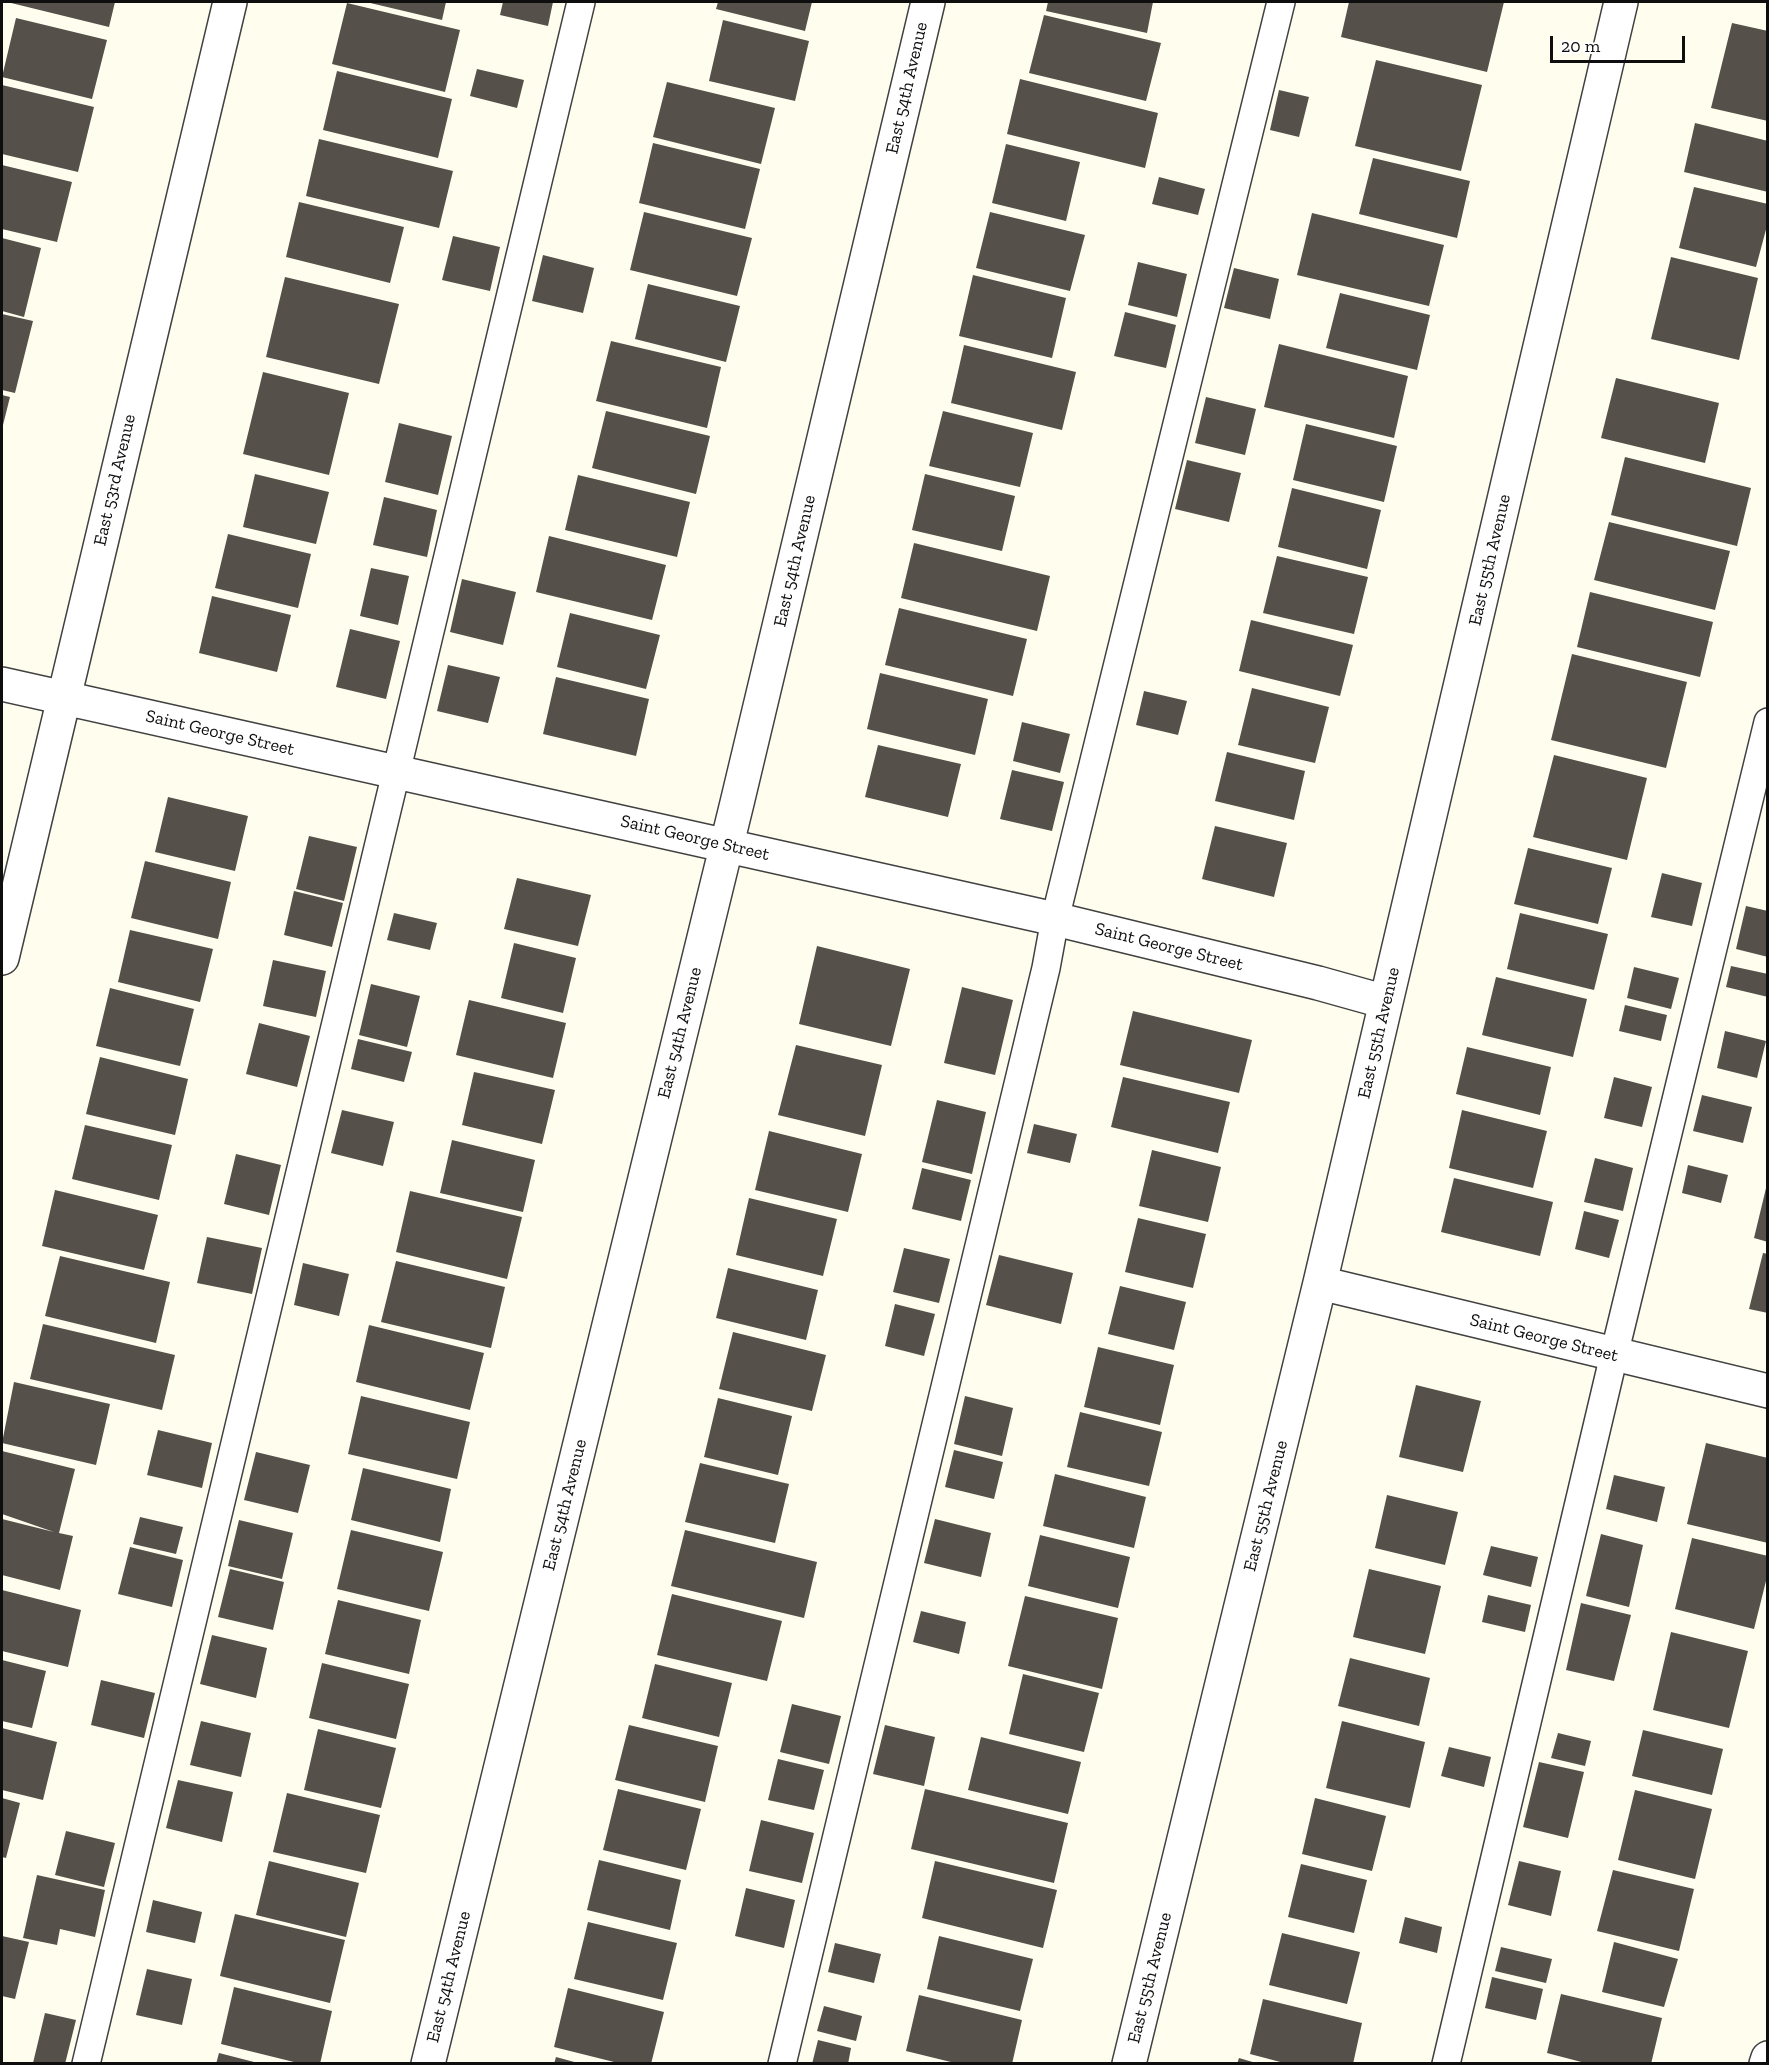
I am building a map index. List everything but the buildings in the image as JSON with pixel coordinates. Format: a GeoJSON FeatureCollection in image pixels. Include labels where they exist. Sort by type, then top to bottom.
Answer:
{"type":"FeatureCollection","features":[{"type":"Feature","properties":{"kind":"street","name":"East 53rd Avenue"},"geometry":{"type":"LineString","coordinates":[[2,958],[230,2]]}},
{"type":"Feature","properties":{"kind":"street","name":"East 54th Avenue"},"geometry":{"type":"LineString","coordinates":[[428,2064],[726,846],[928,2]]}},
{"type":"Feature","properties":{"kind":"street","name":"East 55th Avenue"},"geometry":{"type":"LineString","coordinates":[[1129,2064],[1320,1283],[1621,2]]}},
{"type":"Feature","properties":{"kind":"street","name":"Saint George Street"},"geometry":{"type":"LineString","coordinates":[[2,684],[1055,919],[1318,983],[1386,1002]]}},
{"type":"Feature","properties":{"kind":"street","name":"Saint George Street"},"geometry":{"type":"LineString","coordinates":[[1320,1283],[1767,1391]]}},
{"type":"Feature","properties":{"kind":"street"},"geometry":{"type":"LineString","coordinates":[[1766,2064],[1767,2058]]}},
{"type":"Feature","properties":{"kind":"lane"},"geometry":{"type":"LineString","coordinates":[[86,2064],[581,2]]}},
{"type":"Feature","properties":{"kind":"lane"},"geometry":{"type":"LineString","coordinates":[[782,2064],[1043,980],[1055,919],[1281,2]]}},
{"type":"Feature","properties":{"kind":"lane"},"geometry":{"type":"LineString","coordinates":[[1446,2064],[1767,722]]}}]}
